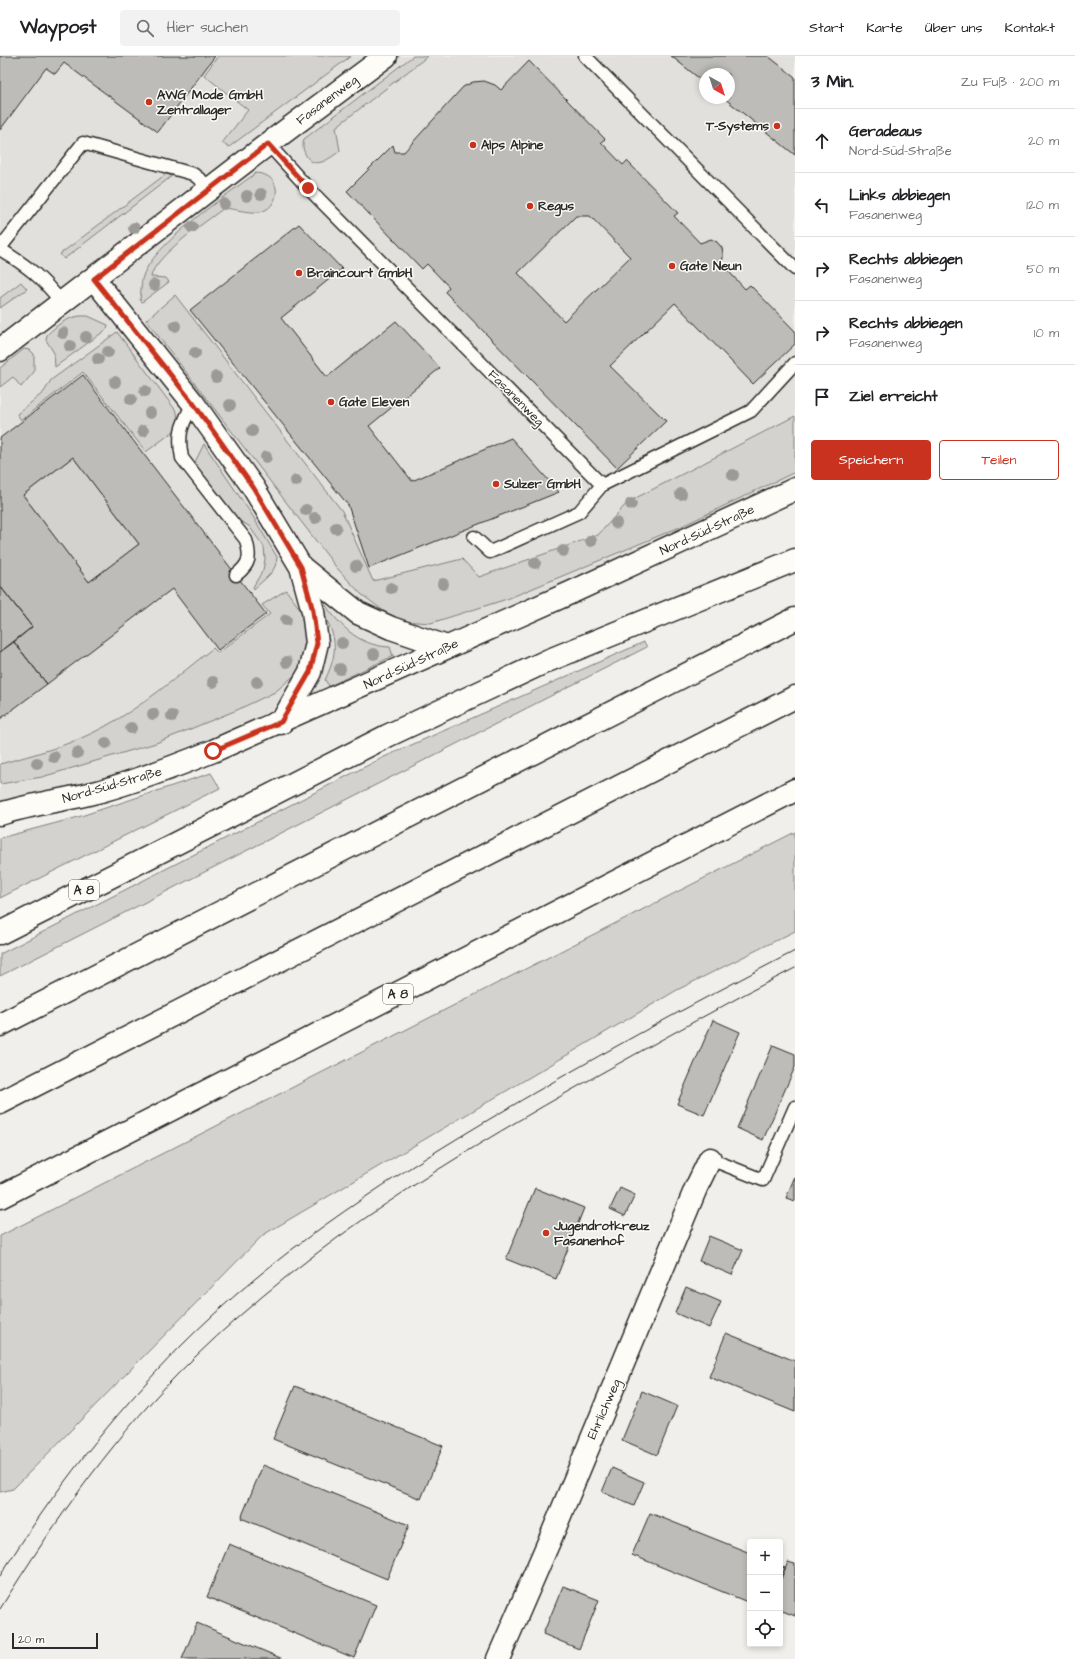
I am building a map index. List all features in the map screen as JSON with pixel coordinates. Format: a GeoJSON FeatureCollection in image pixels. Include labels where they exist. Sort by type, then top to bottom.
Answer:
{"type":"FeatureCollection","features":[{"type":"Feature","properties":{"kind":"main road","name":"Fasanenweg"},"geometry":{"type":"LineString","coordinates":[[0,350],[212,189],[268,144],[386,56]]}},
{"type":"Feature","properties":{"kind":"main road"},"geometry":{"type":"LineString","coordinates":[[94,279],[193,403],[253,487],[301,567],[313,611],[317,643],[310,672],[281,722]]}},
{"type":"Feature","properties":{"kind":"main road","name":"Nord-Süd-Straße"},"geometry":{"type":"LineString","coordinates":[[6,810],[100,791],[164,770],[281,722],[570,593],[795,489]]}},
{"type":"Feature","properties":{"kind":"main road","name":"A 8"},"geometry":{"type":"LineString","coordinates":[[0,933],[387,736],[547,661],[795,560]]}},
{"type":"Feature","properties":{"kind":"main road"},"geometry":{"type":"LineString","coordinates":[[301,567],[358,613],[391,628],[447,647]]}},
{"type":"Feature","properties":{"kind":"main road"},"geometry":{"type":"LineString","coordinates":[[0,1025],[795,619]]}},
{"type":"Feature","properties":{"kind":"main road"},"geometry":{"type":"LineString","coordinates":[[0,1103],[795,697]]}},
{"type":"Feature","properties":{"kind":"main road","name":"A 8"},"geometry":{"type":"LineString","coordinates":[[0,1197],[795,790]]}},
{"type":"Feature","properties":{"kind":"main road","name":"Ehrlichweg"},"geometry":{"type":"LineString","coordinates":[[498,1659],[551,1537],[696,1188],[710,1159]]}},
{"type":"Feature","properties":{"kind":"lane"},"geometry":{"type":"LineString","coordinates":[[585,56],[795,269]]}},
{"type":"Feature","properties":{"kind":"lane"},"geometry":{"type":"LineString","coordinates":[[62,303],[47,284],[33,271],[0,249],[83,143],[193,174],[212,189]]}},
{"type":"Feature","properties":{"kind":"lane","name":"Fasanenweg"},"geometry":{"type":"LineString","coordinates":[[268,144],[308,188],[602,485]]}},
{"type":"Feature","properties":{"kind":"lane"},"geometry":{"type":"LineString","coordinates":[[474,537],[490,552],[579,512],[602,485],[751,411],[795,363]]}},
{"type":"Feature","properties":{"kind":"lane"},"geometry":{"type":"LineString","coordinates":[[193,403],[182,425],[178,441],[182,458],[246,540],[250,555],[244,568],[236,575]]}},
{"type":"Feature","properties":{"kind":"lane"},"geometry":{"type":"LineString","coordinates":[[710,1159],[763,1180],[795,1107]]}},
{"type":"Feature","properties":{"kind":"shaded area"},"geometry":{"type":"Polygon","coordinates":[[[0,56],[795,56],[795,489],[213,751],[0,808],[0,56]]]}},
{"type":"Feature","properties":{"kind":"shaded area"},"geometry":{"type":"Polygon","coordinates":[[[218,56],[351,56],[229,147],[222,143],[248,110],[204,75],[218,56]]]}},
{"type":"Feature","properties":{"kind":"shaded area"},"geometry":{"type":"Polygon","coordinates":[[[413,56],[428,56],[336,127],[340,151],[332,157],[319,163],[311,161],[307,157],[303,146],[304,139],[413,56]]]}},
{"type":"Feature","properties":{"kind":"shaded area"},"geometry":{"type":"Polygon","coordinates":[[[256,173],[266,175],[272,180],[275,186],[275,199],[271,205],[266,210],[259,212],[224,208],[205,222],[161,259],[154,269],[151,277],[166,278],[169,282],[142,302],[140,300],[142,279],[148,266],[159,251],[174,236],[210,207],[256,173]]]}},
{"type":"Feature","properties":{"kind":"shaded area"},"geometry":{"type":"Polygon","coordinates":[[[166,174],[172,176],[64,259],[60,254],[166,174]]]}},
{"type":"Feature","properties":{"kind":"shaded area"},"geometry":{"type":"Polygon","coordinates":[[[21,282],[27,289],[0,308],[0,298],[21,282]]]}},
{"type":"Feature","properties":{"kind":"shaded area"},"geometry":{"type":"Polygon","coordinates":[[[175,295],[342,511],[373,581],[462,559],[479,577],[598,535],[628,502],[795,416],[795,472],[680,527],[507,599],[431,623],[403,621],[385,612],[361,594],[336,567],[146,320],[175,295]]]}},
{"type":"Feature","properties":{"kind":"shaded area"},"geometry":{"type":"Polygon","coordinates":[[[88,316],[108,325],[107,329],[55,367],[54,353],[46,340],[47,335],[62,322],[70,318],[88,316]]]}},
{"type":"Feature","properties":{"kind":"shaded area"},"geometry":{"type":"Polygon","coordinates":[[[117,332],[177,412],[178,422],[174,431],[146,452],[83,372],[21,420],[17,414],[44,392],[51,380],[117,332]]]}},
{"type":"Feature","properties":{"kind":"shaded area"},"geometry":{"type":"Polygon","coordinates":[[[24,349],[30,350],[34,354],[34,372],[21,387],[13,377],[0,387],[0,368],[24,349]]]}},
{"type":"Feature","properties":{"kind":"shaded area"},"geometry":{"type":"Polygon","coordinates":[[[204,444],[252,515],[277,557],[275,567],[254,589],[253,587],[263,570],[265,559],[264,547],[249,526],[236,519],[194,464],[204,444]]]}},
{"type":"Feature","properties":{"kind":"shaded area"},"geometry":{"type":"Polygon","coordinates":[[[73,457],[139,544],[89,582],[23,495],[73,457]]]}},
{"type":"Feature","properties":{"kind":"shaded area"},"geometry":{"type":"Polygon","coordinates":[[[286,590],[303,613],[308,651],[297,673],[275,692],[237,710],[156,743],[42,777],[0,784],[0,764],[40,753],[79,739],[104,727],[133,710],[213,648],[218,653],[270,614],[262,605],[286,590]]]}},
{"type":"Feature","properties":{"kind":"shaded area"},"geometry":{"type":"Polygon","coordinates":[[[321,598],[334,616],[349,632],[358,638],[378,646],[390,647],[393,656],[329,686],[325,680],[333,657],[334,639],[316,601],[321,598]]]}},
{"type":"Feature","properties":{"kind":"shaded area"},"geometry":{"type":"Polygon","coordinates":[[[644,642],[647,647],[0,976],[0,954],[382,758],[644,642]]]}},
{"type":"Feature","properties":{"kind":"shaded area"},"geometry":{"type":"Polygon","coordinates":[[[211,773],[220,788],[0,898],[0,838],[75,818],[211,773]]]}},
{"type":"Feature","properties":{"kind":"shaded area"},"geometry":{"type":"Polygon","coordinates":[[[795,832],[795,931],[677,990],[263,1235],[13,1489],[0,1492],[0,1236],[795,832]]]}},
{"type":"Feature","properties":{"kind":"building","name":"AWG Mode GmbH Zentrallager"},"geometry":{"type":"Polygon","coordinates":[[[0,56],[215,56],[158,132],[64,63],[55,74],[46,68],[0,130],[0,56]]]}},
{"type":"Feature","properties":{"kind":"building","name":"T-Systems"},"geometry":{"type":"Polygon","coordinates":[[[671,56],[768,56],[795,77],[795,155],[731,104],[735,104],[735,68],[699,68],[699,78],[671,56]]]}},
{"type":"Feature","properties":{"kind":"building","name":"Gate Neun"},"geometry":{"type":"Polygon","coordinates":[[[529,61],[605,139],[601,142],[623,165],[627,161],[678,213],[674,216],[700,243],[711,239],[717,242],[722,248],[723,253],[723,259],[720,262],[745,289],[750,285],[795,331],[795,344],[753,384],[675,303],[610,366],[666,421],[617,468],[445,292],[449,287],[427,264],[422,269],[347,191],[393,145],[395,152],[404,152],[463,87],[473,82],[484,81],[495,85],[501,90],[529,61]],[[576,216],[518,273],[564,321],[630,257],[590,216],[576,216]]]}},
{"type":"Feature","properties":{"kind":"building","name":"Gate Eleven"},"geometry":{"type":"Polygon","coordinates":[[[299,224],[342,269],[281,318],[327,377],[396,321],[440,368],[369,426],[412,481],[511,438],[559,492],[369,568],[348,505],[190,310],[299,224]]]}},
{"type":"Feature","properties":{"kind":"building"},"geometry":{"type":"Polygon","coordinates":[[[83,375],[266,614],[218,650],[172,589],[47,684],[14,642],[32,627],[0,586],[0,438],[83,375]],[[73,457],[23,495],[89,582],[139,544],[73,457]]]}},
{"type":"Feature","properties":{"kind":"building"},"geometry":{"type":"Polygon","coordinates":[[[0,586],[32,627],[0,652],[0,586]]]}},
{"type":"Feature","properties":{"kind":"building"},"geometry":{"type":"Polygon","coordinates":[[[14,642],[47,684],[0,719],[0,652],[14,642]]]}},
{"type":"Feature","properties":{"kind":"building"},"geometry":{"type":"Polygon","coordinates":[[[713,1020],[740,1032],[704,1115],[677,1104],[713,1020]]]}},
{"type":"Feature","properties":{"kind":"building"},"geometry":{"type":"Polygon","coordinates":[[[773,1045],[795,1054],[795,1067],[763,1140],[737,1128],[773,1045]]]}},
{"type":"Feature","properties":{"kind":"building"},"geometry":{"type":"Polygon","coordinates":[[[795,1176],[795,1201],[786,1198],[795,1176]]]}},
{"type":"Feature","properties":{"kind":"building","name":"Jugendrotkreuz Fasanenhof"},"geometry":{"type":"Polygon","coordinates":[[[535,1188],[584,1208],[556,1279],[506,1259],[535,1188]]]}},
{"type":"Feature","properties":{"kind":"building"},"geometry":{"type":"Polygon","coordinates":[[[620,1188],[635,1195],[625,1216],[610,1209],[620,1188]]]}},
{"type":"Feature","properties":{"kind":"building"},"geometry":{"type":"Polygon","coordinates":[[[709,1236],[743,1250],[732,1275],[699,1261],[709,1236]]]}},
{"type":"Feature","properties":{"kind":"building"},"geometry":{"type":"Polygon","coordinates":[[[686,1287],[721,1302],[709,1328],[675,1313],[686,1287]]]}},
{"type":"Feature","properties":{"kind":"building"},"geometry":{"type":"Polygon","coordinates":[[[726,1333],[795,1361],[795,1412],[709,1377],[726,1333]]]}},
{"type":"Feature","properties":{"kind":"building"},"geometry":{"type":"Polygon","coordinates":[[[295,1386],[443,1446],[421,1499],[273,1439],[295,1386]]]}},
{"type":"Feature","properties":{"kind":"building"},"geometry":{"type":"Polygon","coordinates":[[[642,1391],[677,1406],[657,1455],[622,1440],[642,1391]]]}},
{"type":"Feature","properties":{"kind":"building"},"geometry":{"type":"Polygon","coordinates":[[[263,1465],[409,1525],[387,1579],[241,1518],[263,1465]]]}},
{"type":"Feature","properties":{"kind":"building"},"geometry":{"type":"Polygon","coordinates":[[[612,1468],[644,1482],[634,1506],[602,1492],[612,1468]]]}},
{"type":"Feature","properties":{"kind":"building"},"geometry":{"type":"Polygon","coordinates":[[[650,1513],[747,1552],[747,1602],[632,1555],[650,1513]]]}},
{"type":"Feature","properties":{"kind":"building"},"geometry":{"type":"Polygon","coordinates":[[[229,1544],[376,1605],[354,1658],[207,1597],[229,1544]]]}},
{"type":"Feature","properties":{"kind":"building"},"geometry":{"type":"Polygon","coordinates":[[[788,1562],[795,1564],[795,1616],[783,1611],[783,1574],[788,1562]]]}},
{"type":"Feature","properties":{"kind":"building"},"geometry":{"type":"Polygon","coordinates":[[[563,1586],[599,1600],[579,1649],[543,1634],[563,1586]]]}},
{"type":"Feature","properties":{"kind":"building"},"geometry":{"type":"Polygon","coordinates":[[[197,1623],[283,1659],[182,1659],[197,1623]]]}},
{"type":"Feature","properties":{"kind":"tram line"},"geometry":{"type":"LineString","coordinates":[[0,1576],[62,1485],[131,1400],[181,1346],[215,1313],[287,1253],[325,1225],[403,1172],[483,1123],[638,1034],[795,951]]}},
{"type":"Feature","properties":{"kind":"tram line"},"geometry":{"type":"LineString","coordinates":[[0,1609],[21,1575],[66,1509],[114,1446],[140,1415],[194,1358],[287,1276],[387,1203],[491,1137],[720,1007],[795,968]]}},
{"type":"Feature","properties":{"kind":"place","name":"AWG Mode GmbH Zentrallager"},"geometry":{"type":"Point","coordinates":[149,102]}},
{"type":"Feature","properties":{"kind":"place","name":"T-Systems"},"geometry":{"type":"Point","coordinates":[777,126]}},
{"type":"Feature","properties":{"kind":"place","name":"Alps Alpine"},"geometry":{"type":"Point","coordinates":[473,145]}},
{"type":"Feature","properties":{"kind":"place","name":"Regus"},"geometry":{"type":"Point","coordinates":[530,206]}},
{"type":"Feature","properties":{"kind":"place","name":"Gate Neun"},"geometry":{"type":"Point","coordinates":[672,266]}},
{"type":"Feature","properties":{"kind":"place","name":"Braincourt GmbH"},"geometry":{"type":"Point","coordinates":[299,273]}},
{"type":"Feature","properties":{"kind":"place","name":"Gate Eleven"},"geometry":{"type":"Point","coordinates":[331,402]}},
{"type":"Feature","properties":{"kind":"place","name":"Sulzer GmbH"},"geometry":{"type":"Point","coordinates":[496,484]}},
{"type":"Feature","properties":{"kind":"place","name":"Jugendrotkreuz Fasanenhof"},"geometry":{"type":"Point","coordinates":[546,1233]}},
{"type":"Feature","properties":{"kind":"route"},"geometry":{"type":"LineString","coordinates":[[213,751],[281,722],[310,672],[317,643],[313,611],[301,567],[253,487],[193,403],[94,279],[212,189],[268,144],[308,188]]}}]}
